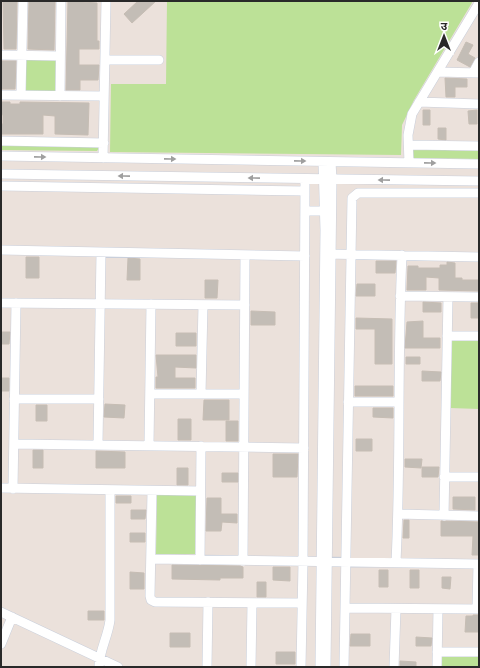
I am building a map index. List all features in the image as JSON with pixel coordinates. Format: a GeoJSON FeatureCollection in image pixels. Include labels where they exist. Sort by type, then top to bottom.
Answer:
{"type":"FeatureCollection","features":[{"type":"Feature","properties":{"kind":"street"},"geometry":{"type":"LineString","coordinates":[[21,95],[23,1]]}},
{"type":"Feature","properties":{"kind":"street"},"geometry":{"type":"LineString","coordinates":[[60,96],[61,1]]}},
{"type":"Feature","properties":{"kind":"street"},"geometry":{"type":"LineString","coordinates":[[103,158],[106,1]]}},
{"type":"Feature","properties":{"kind":"street"},"geometry":{"type":"LineString","coordinates":[[409,163],[408,135],[412,114],[479,3]]}},
{"type":"Feature","properties":{"kind":"street"},"geometry":{"type":"LineString","coordinates":[[1,55],[60,56]]}},
{"type":"Feature","properties":{"kind":"street"},"geometry":{"type":"LineString","coordinates":[[105,60],[159,60]]}},
{"type":"Feature","properties":{"kind":"street"},"geometry":{"type":"LineString","coordinates":[[438,72],[476,73],[479,62]]}},
{"type":"Feature","properties":{"kind":"street"},"geometry":{"type":"LineString","coordinates":[[1,95],[104,96]]}},
{"type":"Feature","properties":{"kind":"street"},"geometry":{"type":"LineString","coordinates":[[419,102],[479,104]]}},
{"type":"Feature","properties":{"kind":"street"},"geometry":{"type":"LineString","coordinates":[[1,141],[104,143]]}},
{"type":"Feature","properties":{"kind":"street"},"geometry":{"type":"LineString","coordinates":[[409,146],[479,146]]}},
{"type":"Feature","properties":{"kind":"street"},"geometry":{"type":"LineString","coordinates":[[1,156],[479,164]]}},
{"type":"Feature","properties":{"kind":"street"},"geometry":{"type":"LineString","coordinates":[[320,667],[324,562],[328,254],[327,162]]}},
{"type":"Feature","properties":{"kind":"street"},"geometry":{"type":"LineString","coordinates":[[1,174],[479,181]]}},
{"type":"Feature","properties":{"kind":"street"},"geometry":{"type":"LineString","coordinates":[[301,667],[304,448],[305,179]]}},
{"type":"Feature","properties":{"kind":"street"},"geometry":{"type":"LineString","coordinates":[[328,179],[324,211],[328,254]]}},
{"type":"Feature","properties":{"kind":"street"},"geometry":{"type":"LineString","coordinates":[[1,186],[305,191]]}},
{"type":"Feature","properties":{"kind":"street"},"geometry":{"type":"LineString","coordinates":[[344,667],[352,198],[358,193],[479,194]]}},
{"type":"Feature","properties":{"kind":"street"},"geometry":{"type":"LineString","coordinates":[[305,211],[324,211]]}},
{"type":"Feature","properties":{"kind":"street"},"geometry":{"type":"LineString","coordinates":[[1,250],[305,256]]}},
{"type":"Feature","properties":{"kind":"street"},"geometry":{"type":"LineString","coordinates":[[98,444],[102,253]]}},
{"type":"Feature","properties":{"kind":"street"},"geometry":{"type":"LineString","coordinates":[[328,254],[479,257]]}},
{"type":"Feature","properties":{"kind":"street"},"geometry":{"type":"LineString","coordinates":[[243,561],[246,255]]}},
{"type":"Feature","properties":{"kind":"street"},"geometry":{"type":"LineString","coordinates":[[396,562],[402,255]]}},
{"type":"Feature","properties":{"kind":"street"},"geometry":{"type":"LineString","coordinates":[[400,296],[479,297]]}},
{"type":"Feature","properties":{"kind":"street"},"geometry":{"type":"LineString","coordinates":[[444,516],[448,297]]}},
{"type":"Feature","properties":{"kind":"street"},"geometry":{"type":"LineString","coordinates":[[1,303],[245,305]]}},
{"type":"Feature","properties":{"kind":"street"},"geometry":{"type":"LineString","coordinates":[[13,489],[16,303]]}},
{"type":"Feature","properties":{"kind":"street"},"geometry":{"type":"LineString","coordinates":[[149,445],[151,304]]}},
{"type":"Feature","properties":{"kind":"street"},"geometry":{"type":"LineString","coordinates":[[201,394],[203,305]]}},
{"type":"Feature","properties":{"kind":"street"},"geometry":{"type":"LineString","coordinates":[[447,336],[479,336]]}},
{"type":"Feature","properties":{"kind":"street"},"geometry":{"type":"LineString","coordinates":[[150,394],[244,394]]}},
{"type":"Feature","properties":{"kind":"street"},"geometry":{"type":"LineString","coordinates":[[14,399],[99,399]]}},
{"type":"Feature","properties":{"kind":"street"},"geometry":{"type":"LineString","coordinates":[[348,402],[398,402]]}},
{"type":"Feature","properties":{"kind":"street"},"geometry":{"type":"LineString","coordinates":[[14,444],[304,448]]}},
{"type":"Feature","properties":{"kind":"street"},"geometry":{"type":"LineString","coordinates":[[200,560],[201,446]]}},
{"type":"Feature","properties":{"kind":"street"},"geometry":{"type":"LineString","coordinates":[[444,477],[479,477]]}},
{"type":"Feature","properties":{"kind":"street"},"geometry":{"type":"LineString","coordinates":[[1,488],[200,491]]}},
{"type":"Feature","properties":{"kind":"street"},"geometry":{"type":"LineString","coordinates":[[99,662],[110,620],[110,490]]}},
{"type":"Feature","properties":{"kind":"street"},"geometry":{"type":"LineString","coordinates":[[152,491],[151,600],[155,602],[302,604]]}},
{"type":"Feature","properties":{"kind":"street"},"geometry":{"type":"LineString","coordinates":[[398,514],[479,516]]}},
{"type":"Feature","properties":{"kind":"street"},"geometry":{"type":"LineString","coordinates":[[151,559],[478,564],[478,610],[345,608]]}},
{"type":"Feature","properties":{"kind":"street"},"geometry":{"type":"LineString","coordinates":[[324,562],[326,667]]}},
{"type":"Feature","properties":{"kind":"street"},"geometry":{"type":"LineString","coordinates":[[207,667],[208,602]]}},
{"type":"Feature","properties":{"kind":"street"},"geometry":{"type":"LineString","coordinates":[[251,667],[252,603]]}},
{"type":"Feature","properties":{"kind":"street"},"geometry":{"type":"LineString","coordinates":[[394,667],[396,609]]}},
{"type":"Feature","properties":{"kind":"street"},"geometry":{"type":"LineString","coordinates":[[437,667],[438,609]]}},
{"type":"Feature","properties":{"kind":"street"},"geometry":{"type":"LineString","coordinates":[[1,612],[99,662],[118,667]]}},
{"type":"Feature","properties":{"kind":"street"},"geometry":{"type":"LineString","coordinates":[[1,644],[12,617]]}},
{"type":"Feature","properties":{"kind":"street"},"geometry":{"type":"LineString","coordinates":[[437,652],[479,652]]}},
{"type":"Feature","properties":{"kind":"green space"},"geometry":{"type":"Polygon","coordinates":[[[167,1],[473,1],[414,100],[402,125],[401,155],[110,152],[111,84],[166,84],[167,1]]]}},
{"type":"Feature","properties":{"kind":"green space"},"geometry":{"type":"Polygon","coordinates":[[[25,60],[57,60],[57,92],[25,92],[25,60]]]}},
{"type":"Feature","properties":{"kind":"green space"},"geometry":{"type":"Polygon","coordinates":[[[1,144],[100,146],[97,151],[1,150],[1,144]]]}},
{"type":"Feature","properties":{"kind":"green space"},"geometry":{"type":"Polygon","coordinates":[[[413,149],[479,151],[479,159],[413,158],[413,149]]]}},
{"type":"Feature","properties":{"kind":"green space"},"geometry":{"type":"Polygon","coordinates":[[[450,341],[479,341],[479,409],[450,408],[450,341]]]}},
{"type":"Feature","properties":{"kind":"green space"},"geometry":{"type":"Polygon","coordinates":[[[157,494],[196,495],[195,554],[156,554],[157,494]]]}},
{"type":"Feature","properties":{"kind":"green space"},"geometry":{"type":"Polygon","coordinates":[[[441,656],[479,656],[479,667],[441,667],[441,656]]]}},
{"type":"Feature","properties":{"kind":"building"},"geometry":{"type":"Polygon","coordinates":[[[3,1],[17,1],[16,49],[4,49],[3,1]]]}},
{"type":"Feature","properties":{"kind":"building"},"geometry":{"type":"Polygon","coordinates":[[[29,1],[55,1],[54,50],[28,49],[29,1]]]}},
{"type":"Feature","properties":{"kind":"building"},"geometry":{"type":"Polygon","coordinates":[[[68,1],[97,3],[97,41],[99,41],[99,49],[79,49],[79,65],[99,65],[98,80],[80,80],[80,90],[66,90],[68,1]]]}},
{"type":"Feature","properties":{"kind":"building"},"geometry":{"type":"Polygon","coordinates":[[[138,1],[156,1],[132,23],[124,14],[138,1]]]}},
{"type":"Feature","properties":{"kind":"building"},"geometry":{"type":"Polygon","coordinates":[[[466,42],[473,45],[468,54],[475,58],[470,67],[457,60],[466,42]]]}},
{"type":"Feature","properties":{"kind":"building"},"geometry":{"type":"Polygon","coordinates":[[[1,61],[16,61],[15,89],[1,89],[1,61]]]}},
{"type":"Feature","properties":{"kind":"building"},"geometry":{"type":"Polygon","coordinates":[[[445,78],[467,79],[467,87],[455,87],[455,97],[446,97],[445,78]]]}},
{"type":"Feature","properties":{"kind":"building"},"geometry":{"type":"Polygon","coordinates":[[[1,102],[10,102],[10,104],[20,104],[20,102],[89,103],[88,135],[55,134],[55,116],[43,115],[43,134],[1,134],[3,115],[1,114],[1,102]]]}},
{"type":"Feature","properties":{"kind":"building"},"geometry":{"type":"Polygon","coordinates":[[[423,110],[430,110],[430,125],[423,125],[423,110]]]}},
{"type":"Feature","properties":{"kind":"building"},"geometry":{"type":"Polygon","coordinates":[[[477,110],[477,124],[469,124],[468,111],[477,110]]]}},
{"type":"Feature","properties":{"kind":"building"},"geometry":{"type":"Polygon","coordinates":[[[438,128],[446,128],[446,140],[438,139],[438,128]]]}},
{"type":"Feature","properties":{"kind":"building"},"geometry":{"type":"Polygon","coordinates":[[[26,257],[39,257],[39,278],[26,278],[26,257]]]}},
{"type":"Feature","properties":{"kind":"building"},"geometry":{"type":"Polygon","coordinates":[[[128,258],[140,259],[140,280],[127,280],[128,258]]]}},
{"type":"Feature","properties":{"kind":"building"},"geometry":{"type":"Polygon","coordinates":[[[376,261],[396,261],[395,273],[376,273],[376,261]]]}},
{"type":"Feature","properties":{"kind":"building"},"geometry":{"type":"Polygon","coordinates":[[[447,262],[455,263],[455,278],[462,278],[462,280],[479,280],[479,291],[439,290],[439,278],[426,277],[426,290],[407,290],[408,266],[418,266],[418,268],[440,268],[440,265],[447,265],[447,262]]]}},
{"type":"Feature","properties":{"kind":"building"},"geometry":{"type":"Polygon","coordinates":[[[205,280],[218,280],[217,298],[205,298],[205,280]]]}},
{"type":"Feature","properties":{"kind":"building"},"geometry":{"type":"Polygon","coordinates":[[[357,284],[375,284],[375,296],[356,296],[357,284]]]}},
{"type":"Feature","properties":{"kind":"building"},"geometry":{"type":"Polygon","coordinates":[[[423,302],[441,303],[441,312],[423,312],[423,302]]]}},
{"type":"Feature","properties":{"kind":"building"},"geometry":{"type":"Polygon","coordinates":[[[471,303],[479,303],[479,318],[471,318],[471,303]]]}},
{"type":"Feature","properties":{"kind":"building"},"geometry":{"type":"Polygon","coordinates":[[[251,311],[275,312],[275,325],[251,325],[251,311]]]}},
{"type":"Feature","properties":{"kind":"building"},"geometry":{"type":"Polygon","coordinates":[[[356,318],[392,319],[392,364],[375,364],[375,329],[356,329],[356,318]]]}},
{"type":"Feature","properties":{"kind":"building"},"geometry":{"type":"Polygon","coordinates":[[[423,321],[423,338],[440,338],[440,348],[405,348],[407,322],[423,321]]]}},
{"type":"Feature","properties":{"kind":"building"},"geometry":{"type":"Polygon","coordinates":[[[1,332],[10,332],[9,344],[1,344],[1,332]]]}},
{"type":"Feature","properties":{"kind":"building"},"geometry":{"type":"Polygon","coordinates":[[[176,333],[196,333],[196,346],[176,346],[176,333]]]}},
{"type":"Feature","properties":{"kind":"building"},"geometry":{"type":"Polygon","coordinates":[[[156,355],[196,355],[196,368],[175,367],[175,378],[195,378],[195,388],[156,388],[156,377],[158,377],[156,355]]]}},
{"type":"Feature","properties":{"kind":"building"},"geometry":{"type":"Polygon","coordinates":[[[406,357],[420,357],[420,364],[406,364],[406,357]]]}},
{"type":"Feature","properties":{"kind":"building"},"geometry":{"type":"Polygon","coordinates":[[[422,371],[441,372],[440,381],[422,381],[422,371]]]}},
{"type":"Feature","properties":{"kind":"building"},"geometry":{"type":"Polygon","coordinates":[[[1,378],[9,378],[9,391],[1,391],[1,378]]]}},
{"type":"Feature","properties":{"kind":"building"},"geometry":{"type":"Polygon","coordinates":[[[355,386],[393,386],[393,396],[355,396],[355,386]]]}},
{"type":"Feature","properties":{"kind":"building"},"geometry":{"type":"Polygon","coordinates":[[[204,400],[229,400],[229,420],[203,420],[204,400]]]}},
{"type":"Feature","properties":{"kind":"building"},"geometry":{"type":"Polygon","coordinates":[[[105,404],[125,405],[124,418],[104,417],[105,404]]]}},
{"type":"Feature","properties":{"kind":"building"},"geometry":{"type":"Polygon","coordinates":[[[36,405],[47,405],[47,421],[36,421],[36,405]]]}},
{"type":"Feature","properties":{"kind":"building"},"geometry":{"type":"Polygon","coordinates":[[[373,408],[393,408],[393,418],[373,417],[373,408]]]}},
{"type":"Feature","properties":{"kind":"building"},"geometry":{"type":"Polygon","coordinates":[[[178,419],[191,419],[191,440],[178,440],[178,419]]]}},
{"type":"Feature","properties":{"kind":"building"},"geometry":{"type":"Polygon","coordinates":[[[226,421],[238,421],[238,441],[226,441],[226,421]]]}},
{"type":"Feature","properties":{"kind":"building"},"geometry":{"type":"Polygon","coordinates":[[[356,439],[372,439],[372,451],[356,451],[356,439]]]}},
{"type":"Feature","properties":{"kind":"building"},"geometry":{"type":"Polygon","coordinates":[[[33,450],[43,450],[43,468],[33,468],[33,450]]]}},
{"type":"Feature","properties":{"kind":"building"},"geometry":{"type":"Polygon","coordinates":[[[96,451],[125,452],[125,468],[96,468],[96,451]]]}},
{"type":"Feature","properties":{"kind":"building"},"geometry":{"type":"Polygon","coordinates":[[[273,454],[298,454],[297,477],[273,477],[273,454]]]}},
{"type":"Feature","properties":{"kind":"building"},"geometry":{"type":"Polygon","coordinates":[[[405,459],[422,459],[421,468],[405,467],[405,459]]]}},
{"type":"Feature","properties":{"kind":"building"},"geometry":{"type":"Polygon","coordinates":[[[422,467],[439,467],[438,477],[422,477],[422,467]]]}},
{"type":"Feature","properties":{"kind":"building"},"geometry":{"type":"Polygon","coordinates":[[[177,468],[188,468],[188,485],[177,485],[177,468]]]}},
{"type":"Feature","properties":{"kind":"building"},"geometry":{"type":"Polygon","coordinates":[[[222,473],[238,473],[238,482],[222,482],[222,473]]]}},
{"type":"Feature","properties":{"kind":"building"},"geometry":{"type":"Polygon","coordinates":[[[116,496],[131,496],[131,503],[116,503],[116,496]]]}},
{"type":"Feature","properties":{"kind":"building"},"geometry":{"type":"Polygon","coordinates":[[[453,497],[475,497],[475,510],[453,509],[453,497]]]}},
{"type":"Feature","properties":{"kind":"building"},"geometry":{"type":"Polygon","coordinates":[[[207,498],[221,498],[221,514],[237,514],[237,523],[222,522],[221,531],[206,531],[207,498]]]}},
{"type":"Feature","properties":{"kind":"building"},"geometry":{"type":"Polygon","coordinates":[[[131,510],[146,510],[145,519],[131,519],[131,510]]]}},
{"type":"Feature","properties":{"kind":"building"},"geometry":{"type":"Polygon","coordinates":[[[404,520],[409,520],[409,538],[403,538],[404,520]]]}},
{"type":"Feature","properties":{"kind":"building"},"geometry":{"type":"Polygon","coordinates":[[[441,521],[479,522],[479,555],[472,555],[473,536],[441,536],[441,521]]]}},
{"type":"Feature","properties":{"kind":"building"},"geometry":{"type":"Polygon","coordinates":[[[130,533],[145,533],[145,542],[130,542],[130,533]]]}},
{"type":"Feature","properties":{"kind":"building"},"geometry":{"type":"Polygon","coordinates":[[[172,565],[240,566],[243,567],[243,578],[220,578],[220,580],[172,579],[172,565]]]}},
{"type":"Feature","properties":{"kind":"building"},"geometry":{"type":"Polygon","coordinates":[[[273,567],[290,567],[290,581],[273,580],[273,567]]]}},
{"type":"Feature","properties":{"kind":"building"},"geometry":{"type":"Polygon","coordinates":[[[379,570],[388,570],[388,587],[379,587],[379,570]]]}},
{"type":"Feature","properties":{"kind":"building"},"geometry":{"type":"Polygon","coordinates":[[[410,570],[419,570],[419,588],[410,588],[410,570]]]}},
{"type":"Feature","properties":{"kind":"building"},"geometry":{"type":"Polygon","coordinates":[[[130,572],[144,573],[144,589],[130,589],[130,572]]]}},
{"type":"Feature","properties":{"kind":"building"},"geometry":{"type":"Polygon","coordinates":[[[442,577],[451,577],[450,589],[442,588],[442,577]]]}},
{"type":"Feature","properties":{"kind":"building"},"geometry":{"type":"Polygon","coordinates":[[[257,582],[266,582],[266,597],[257,597],[257,582]]]}},
{"type":"Feature","properties":{"kind":"building"},"geometry":{"type":"Polygon","coordinates":[[[88,611],[104,611],[104,620],[88,620],[88,611]]]}},
{"type":"Feature","properties":{"kind":"building"},"geometry":{"type":"Polygon","coordinates":[[[479,615],[479,632],[465,632],[466,616],[479,615]]]}},
{"type":"Feature","properties":{"kind":"building"},"geometry":{"type":"Polygon","coordinates":[[[170,633],[190,633],[190,647],[170,647],[170,633]]]}},
{"type":"Feature","properties":{"kind":"building"},"geometry":{"type":"Polygon","coordinates":[[[351,634],[370,634],[370,646],[350,646],[351,634]]]}},
{"type":"Feature","properties":{"kind":"building"},"geometry":{"type":"Polygon","coordinates":[[[416,637],[432,638],[431,646],[416,646],[416,637]]]}},
{"type":"Feature","properties":{"kind":"building"},"geometry":{"type":"Polygon","coordinates":[[[276,652],[295,652],[295,664],[276,664],[276,652]]]}},
{"type":"Feature","properties":{"kind":"building"},"geometry":{"type":"Polygon","coordinates":[[[400,661],[416,662],[416,667],[400,667],[400,661]]]}}]}
